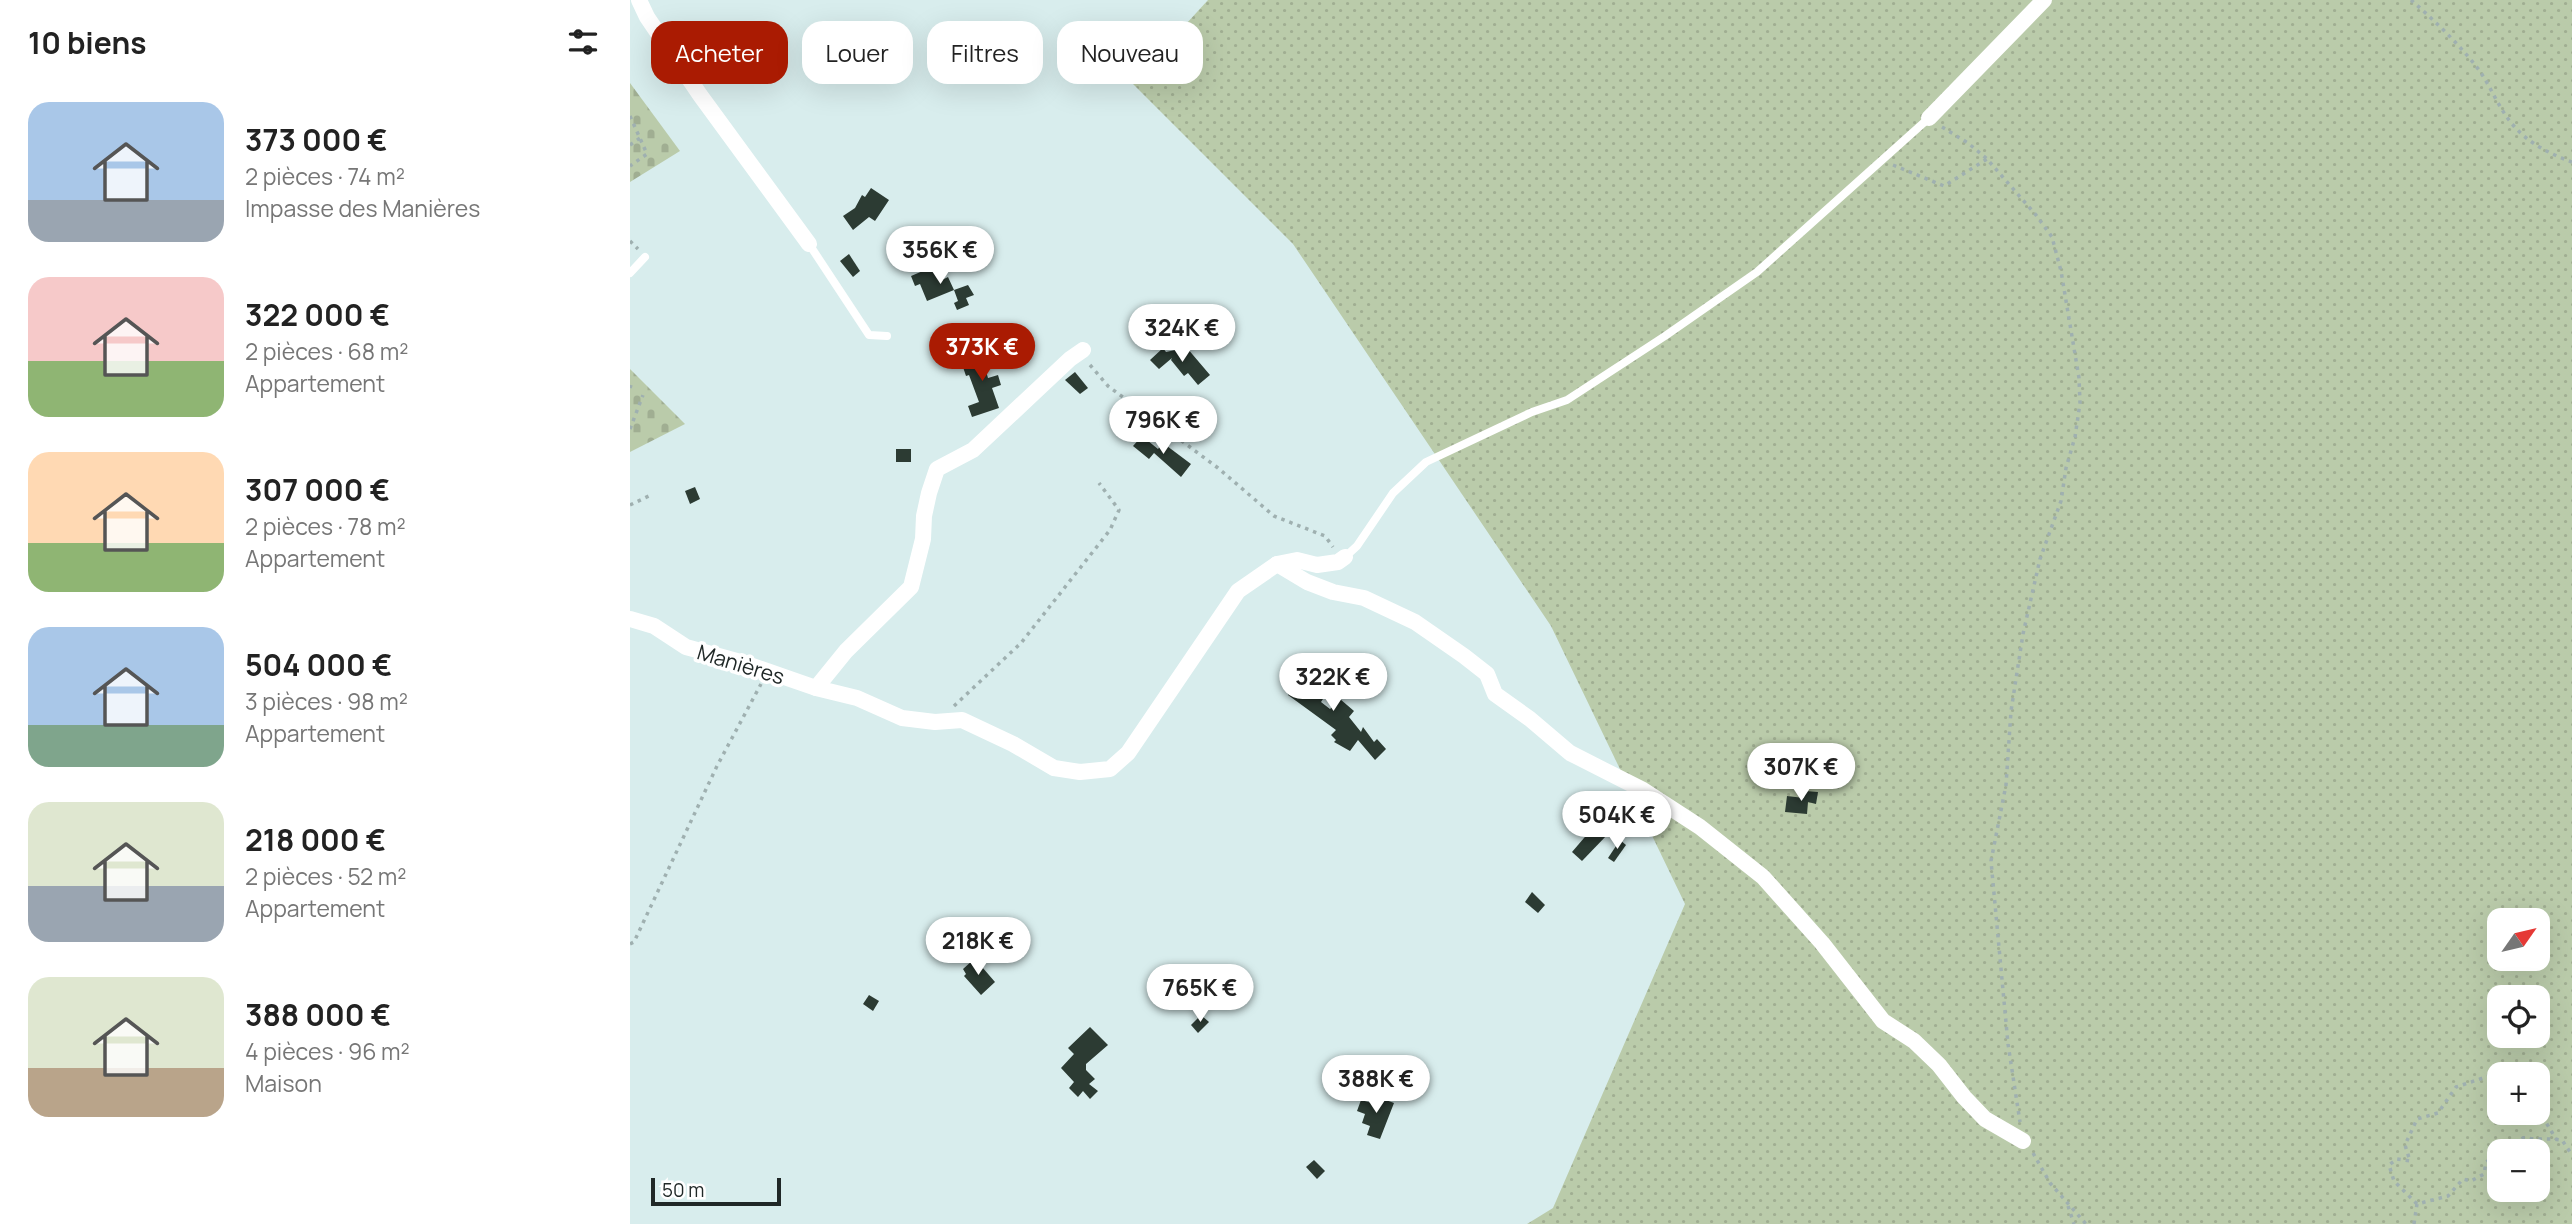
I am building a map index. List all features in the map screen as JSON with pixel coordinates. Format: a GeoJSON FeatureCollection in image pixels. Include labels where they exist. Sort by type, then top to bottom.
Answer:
{"type":"FeatureCollection","features":[{"type":"Feature","properties":{"kind":"street"},"geometry":{"type":"LineString","coordinates":[[639,0],[647,17],[700,95],[809,244]]}},
{"type":"Feature","properties":{"kind":"street"},"geometry":{"type":"LineString","coordinates":[[1929,118],[2044,0]]}},
{"type":"Feature","properties":{"kind":"street"},"geometry":{"type":"LineString","coordinates":[[816,688],[846,651],[911,587],[923,539],[929,493],[937,469],[973,450],[1081,351]]}},
{"type":"Feature","properties":{"kind":"street"},"geometry":{"type":"LineString","coordinates":[[1277,564],[1297,560],[1317,565],[1338,562],[1343,558]]}},
{"type":"Feature","properties":{"kind":"street"},"geometry":{"type":"LineString","coordinates":[[1277,564],[1307,582],[1333,592],[1364,598],[1415,622],[1487,674],[1495,694],[1570,753],[1643,790],[1700,827],[1763,877],[1822,943],[1883,1021],[1914,1041],[1940,1065],[1985,1119],[2023,1141]]}},
{"type":"Feature","properties":{"kind":"street","name":"Manières"},"geometry":{"type":"LineString","coordinates":[[630,619],[654,626],[686,648],[857,698],[902,718],[962,720],[1013,744],[1054,768],[1080,772],[1110,769],[1128,753],[1238,592],[1277,564]]}},
{"type":"Feature","properties":{"kind":"lane"},"geometry":{"type":"LineString","coordinates":[[1343,558],[1357,546],[1393,493],[1426,462],[1532,412],[1567,400],[1665,336],[1757,272],[1929,118]]}},
{"type":"Feature","properties":{"kind":"lane"},"geometry":{"type":"LineString","coordinates":[[809,244],[869,335],[887,336]]}},
{"type":"Feature","properties":{"kind":"lane"},"geometry":{"type":"LineString","coordinates":[[630,273],[645,257]]}},
{"type":"Feature","properties":{"kind":"path"},"geometry":{"type":"LineString","coordinates":[[2411,0],[2440,30],[2454,40],[2480,71],[2513,125],[2546,150],[2572,162]]}},
{"type":"Feature","properties":{"kind":"path"},"geometry":{"type":"LineString","coordinates":[[630,116],[647,154],[630,166]]}},
{"type":"Feature","properties":{"kind":"path"},"geometry":{"type":"LineString","coordinates":[[1929,118],[1987,159],[2052,237],[2073,341],[2080,403],[2061,501],[2040,559],[2023,634],[2011,711],[2006,785],[1991,862],[2006,1030],[2023,1141],[2068,1205],[2086,1224]]}},
{"type":"Feature","properties":{"kind":"path"},"geometry":{"type":"LineString","coordinates":[[630,145],[640,138]]}},
{"type":"Feature","properties":{"kind":"path"},"geometry":{"type":"LineString","coordinates":[[1882,160],[1944,186],[1987,159]]}},
{"type":"Feature","properties":{"kind":"path"},"geometry":{"type":"LineString","coordinates":[[630,241],[638,250]]}},
{"type":"Feature","properties":{"kind":"path"},"geometry":{"type":"LineString","coordinates":[[1081,351],[1108,386],[1218,468],[1274,516],[1325,537],[1343,558]]}},
{"type":"Feature","properties":{"kind":"path"},"geometry":{"type":"LineString","coordinates":[[630,429],[643,395]]}},
{"type":"Feature","properties":{"kind":"path"},"geometry":{"type":"LineString","coordinates":[[939,721],[969,689],[1021,643],[1110,530],[1119,510],[1099,483]]}},
{"type":"Feature","properties":{"kind":"path"},"geometry":{"type":"LineString","coordinates":[[630,505],[650,495]]}},
{"type":"Feature","properties":{"kind":"path"},"geometry":{"type":"LineString","coordinates":[[630,944],[634,942],[717,766],[768,671]]}},
{"type":"Feature","properties":{"kind":"path"},"geometry":{"type":"LineString","coordinates":[[2417,1204],[2394,1181],[2389,1165],[2398,1159],[2410,1161],[2405,1145],[2417,1119],[2438,1113],[2456,1087],[2487,1077]]}},
{"type":"Feature","properties":{"kind":"path"},"geometry":{"type":"LineString","coordinates":[[2548,1125],[2556,1139]]}},
{"type":"Feature","properties":{"kind":"path"},"geometry":{"type":"LineString","coordinates":[[2550,1139],[2562,1140],[2572,1155]]}},
{"type":"Feature","properties":{"kind":"path"},"geometry":{"type":"LineString","coordinates":[[2417,1204],[2448,1196],[2463,1180],[2471,1181],[2484,1174],[2487,1161]]}},
{"type":"Feature","properties":{"kind":"path"},"geometry":{"type":"LineString","coordinates":[[2414,1224],[2417,1204]]}},
{"type":"Feature","properties":{"kind":"path"},"geometry":{"type":"LineString","coordinates":[[2068,1205],[2074,1224]]}},
{"type":"Feature","properties":{"kind":"green space"},"geometry":{"type":"Polygon","coordinates":[[[1208,0],[2572,0],[2572,1224],[1527,1224],[1553,1208],[1685,904],[1551,626],[1293,244],[1133,84],[1203,84],[1203,21],[1189,21],[1208,0]]]}},
{"type":"Feature","properties":{"kind":"green space"},"geometry":{"type":"Polygon","coordinates":[[[630,83],[680,151],[630,182],[630,83]]]}},
{"type":"Feature","properties":{"kind":"green space"},"geometry":{"type":"Polygon","coordinates":[[[630,369],[685,424],[630,452],[630,369]]]}},
{"type":"Feature","properties":{"kind":"building"},"geometry":{"type":"Polygon","coordinates":[[[871,188],[889,200],[875,221],[869,217],[853,230],[843,216],[855,208],[862,195],[865,197],[871,188]]]}},
{"type":"Feature","properties":{"kind":"building"},"geometry":{"type":"Polygon","coordinates":[[[849,254],[860,271],[853,277],[840,261],[849,254]]]}},
{"type":"Feature","properties":{"kind":"building"},"geometry":{"type":"Polygon","coordinates":[[[937,265],[944,279],[948,277],[954,290],[927,301],[920,284],[915,286],[911,276],[937,265]]]}},
{"type":"Feature","properties":{"kind":"building"},"geometry":{"type":"Polygon","coordinates":[[[968,285],[974,295],[966,298],[969,305],[957,310],[954,303],[958,301],[954,290],[968,285]]]}},
{"type":"Feature","properties":{"kind":"building"},"geometry":{"type":"Polygon","coordinates":[[[1163,348],[1166,352],[1180,349],[1182,352],[1187,348],[1210,375],[1198,385],[1188,373],[1184,376],[1172,358],[1159,369],[1150,360],[1163,348]]]}},
{"type":"Feature","properties":{"kind":"building"},"geometry":{"type":"Polygon","coordinates":[[[983,350],[984,353],[989,351],[994,365],[985,368],[988,378],[998,375],[1001,385],[992,388],[999,408],[972,417],[968,406],[979,402],[961,361],[978,355],[977,352],[983,350]]]}},
{"type":"Feature","properties":{"kind":"building"},"geometry":{"type":"Polygon","coordinates":[[[1075,372],[1088,388],[1080,394],[1065,380],[1075,372]]]}},
{"type":"Feature","properties":{"kind":"building"},"geometry":{"type":"Polygon","coordinates":[[[1142,436],[1158,449],[1163,443],[1191,464],[1181,477],[1154,453],[1149,459],[1133,446],[1142,436]]]}},
{"type":"Feature","properties":{"kind":"building"},"geometry":{"type":"Polygon","coordinates":[[[896,449],[911,449],[911,462],[896,462],[896,449]]]}},
{"type":"Feature","properties":{"kind":"building"},"geometry":{"type":"Polygon","coordinates":[[[695,487],[700,499],[690,504],[685,491],[695,487]]]}},
{"type":"Feature","properties":{"kind":"building"},"geometry":{"type":"Polygon","coordinates":[[[1323,670],[1336,679],[1321,702],[1330,709],[1340,699],[1354,711],[1349,717],[1361,732],[1363,727],[1374,742],[1377,739],[1386,749],[1375,760],[1358,740],[1350,751],[1334,742],[1336,740],[1331,735],[1336,730],[1288,695],[1303,672],[1317,680],[1323,670]]]}},
{"type":"Feature","properties":{"kind":"building"},"geometry":{"type":"Polygon","coordinates":[[[1805,791],[1818,792],[1816,804],[1808,802],[1807,814],[1785,812],[1787,796],[1804,798],[1805,791]]]}},
{"type":"Feature","properties":{"kind":"building"},"geometry":{"type":"Polygon","coordinates":[[[1596,824],[1608,834],[1582,861],[1572,852],[1596,824]]]}},
{"type":"Feature","properties":{"kind":"building"},"geometry":{"type":"Polygon","coordinates":[[[1620,840],[1626,845],[1614,862],[1608,858],[1620,840]]]}},
{"type":"Feature","properties":{"kind":"building"},"geometry":{"type":"Polygon","coordinates":[[[1532,892],[1545,905],[1538,913],[1525,902],[1532,892]]]}},
{"type":"Feature","properties":{"kind":"building"},"geometry":{"type":"Polygon","coordinates":[[[976,960],[995,982],[981,995],[964,976],[966,974],[963,969],[976,960]]]}},
{"type":"Feature","properties":{"kind":"building"},"geometry":{"type":"Polygon","coordinates":[[[869,995],[879,1001],[873,1011],[863,1004],[869,995]]]}},
{"type":"Feature","properties":{"kind":"building"},"geometry":{"type":"Polygon","coordinates":[[[1201,1015],[1209,1022],[1198,1033],[1191,1025],[1201,1015]]]}},
{"type":"Feature","properties":{"kind":"building"},"geometry":{"type":"Polygon","coordinates":[[[1090,1027],[1108,1045],[1086,1064],[1086,1070],[1095,1079],[1089,1084],[1098,1091],[1090,1099],[1083,1091],[1078,1097],[1069,1088],[1074,1082],[1061,1068],[1074,1054],[1068,1048],[1090,1027]]]}},
{"type":"Feature","properties":{"kind":"building"},"geometry":{"type":"Polygon","coordinates":[[[1375,1096],[1394,1103],[1380,1139],[1367,1135],[1370,1126],[1362,1123],[1365,1114],[1357,1111],[1361,1100],[1372,1103],[1375,1096]]]}},
{"type":"Feature","properties":{"kind":"building"},"geometry":{"type":"Polygon","coordinates":[[[1314,1160],[1325,1171],[1317,1179],[1306,1167],[1314,1160]]]}}]}
